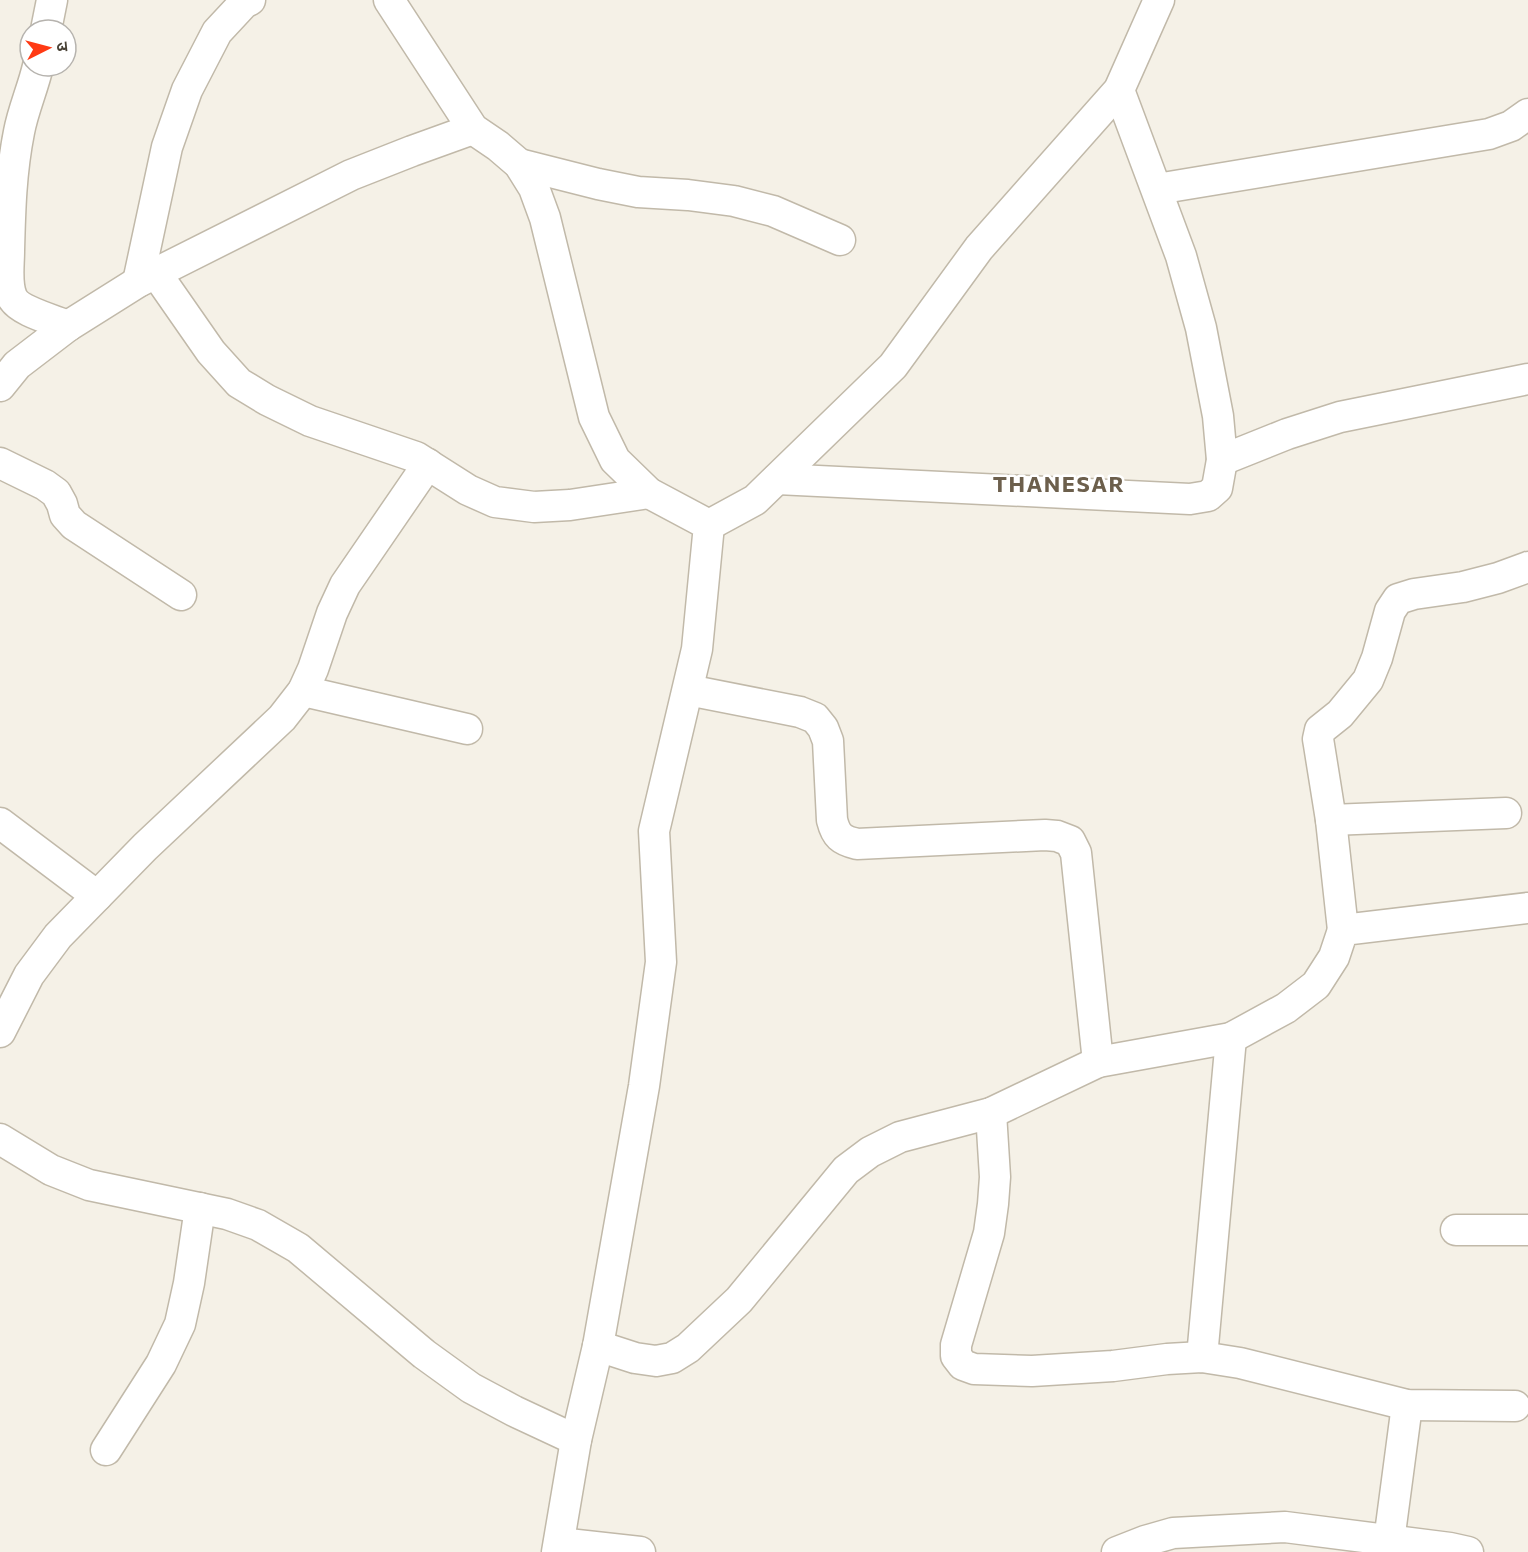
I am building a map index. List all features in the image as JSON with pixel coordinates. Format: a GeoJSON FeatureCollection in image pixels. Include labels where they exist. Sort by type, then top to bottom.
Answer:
{"type":"FeatureCollection","features":[{"type":"Feature","properties":{"kind":"street"},"geometry":{"type":"LineString","coordinates":[[48,18],[52,0]]}},
{"type":"Feature","properties":{"kind":"street"},"geometry":{"type":"LineString","coordinates":[[250,0],[244,3],[217,32],[188,90],[167,147],[147,277],[238,383],[310,421],[416,457],[468,490],[495,502],[534,507],[570,505],[650,493]]}},
{"type":"Feature","properties":{"kind":"street"},"geometry":{"type":"LineString","coordinates":[[389,0],[473,129],[519,164],[534,188],[545,218],[594,417],[615,460],[650,493],[709,525]]}},
{"type":"Feature","properties":{"kind":"street"},"geometry":{"type":"LineString","coordinates":[[709,525],[755,500],[893,366],[980,248],[1119,90],[1159,0]]}},
{"type":"Feature","properties":{"kind":"street"},"geometry":{"type":"LineString","coordinates":[[35,78],[19,130],[13,171],[9,283],[12,299],[25,309],[68,326]]}},
{"type":"Feature","properties":{"kind":"street"},"geometry":{"type":"LineString","coordinates":[[777,479],[1190,499],[1208,496],[1217,488],[1222,460],[1218,416],[1202,328],[1181,256],[1119,90]]}},
{"type":"Feature","properties":{"kind":"street"},"geometry":{"type":"LineString","coordinates":[[1157,189],[1489,134],[1510,126],[1528,114]]}},
{"type":"Feature","properties":{"kind":"street"},"geometry":{"type":"LineString","coordinates":[[6,372],[68,326],[147,277],[351,176],[473,129]]}},
{"type":"Feature","properties":{"kind":"street"},"geometry":{"type":"LineString","coordinates":[[519,164],[638,192],[734,201],[773,211],[840,240]]}},
{"type":"Feature","properties":{"kind":"street"},"geometry":{"type":"LineString","coordinates":[[1222,460],[1287,434],[1340,417],[1528,380]]}},
{"type":"Feature","properties":{"kind":"street"},"geometry":{"type":"LineString","coordinates":[[0,463],[45,485],[56,493],[65,515],[74,525],[181,595]]}},
{"type":"Feature","properties":{"kind":"street"},"geometry":{"type":"LineString","coordinates":[[0,1032],[29,975],[58,936],[145,847],[282,718],[303,691],[345,585],[428,464]]}},
{"type":"Feature","properties":{"kind":"street"},"geometry":{"type":"LineString","coordinates":[[640,1552],[558,1547],[576,1440],[598,1346],[644,1086],[661,962],[654,831],[697,649],[709,525]]}},
{"type":"Feature","properties":{"kind":"street"},"geometry":{"type":"LineString","coordinates":[[598,1346],[635,1358],[657,1361],[672,1358],[688,1348],[739,1300],[846,1170],[870,1152],[900,1137],[991,1113],[1098,1062],[1232,1038],[1286,1008],[1316,985],[1334,957],[1343,930],[1331,820],[1318,745],[1320,730],[1340,714],[1368,680],[1377,658],[1390,611],[1398,599],[1498,578],[1528,567]]}},
{"type":"Feature","properties":{"kind":"street"},"geometry":{"type":"LineString","coordinates":[[687,690],[800,712],[815,718],[823,728],[828,741],[831,820],[835,831],[844,841],[857,844],[1045,835],[1057,836],[1070,841],[1076,853],[1098,1062]]}},
{"type":"Feature","properties":{"kind":"street"},"geometry":{"type":"LineString","coordinates":[[303,691],[467,729]]}},
{"type":"Feature","properties":{"kind":"street"},"geometry":{"type":"LineString","coordinates":[[1331,820],[1506,813]]}},
{"type":"Feature","properties":{"kind":"street"},"geometry":{"type":"LineString","coordinates":[[0,823],[97,896]]}},
{"type":"Feature","properties":{"kind":"street"},"geometry":{"type":"LineString","coordinates":[[1343,930],[1528,908]]}},
{"type":"Feature","properties":{"kind":"street"},"geometry":{"type":"LineString","coordinates":[[1202,1357],[1232,1038]]}},
{"type":"Feature","properties":{"kind":"street"},"geometry":{"type":"LineString","coordinates":[[991,1113],[995,1177],[993,1204],[989,1233],[956,1345],[956,1356],[963,1365],[974,1369],[1032,1371],[1202,1357],[1240,1363],[1407,1406],[1515,1406]]}},
{"type":"Feature","properties":{"kind":"street"},"geometry":{"type":"LineString","coordinates":[[0,1139],[51,1170],[88,1185],[227,1214],[258,1225],[298,1248],[424,1354],[471,1388],[576,1440]]}},
{"type":"Feature","properties":{"kind":"street"},"geometry":{"type":"LineString","coordinates":[[106,1449],[161,1364],[180,1324],[189,1283],[200,1208]]}},
{"type":"Feature","properties":{"kind":"street"},"geometry":{"type":"LineString","coordinates":[[1456,1230],[1528,1230]]}},
{"type":"Feature","properties":{"kind":"street"},"geometry":{"type":"LineString","coordinates":[[1389,1541],[1407,1406]]}},
{"type":"Feature","properties":{"kind":"street"},"geometry":{"type":"LineString","coordinates":[[1117,1552],[1173,1533],[1285,1527],[1468,1552]]}},
{"type":"Feature","properties":{"kind":"district","name":"THANESAR"},"geometry":{"type":"Point","coordinates":[1059,484]}}]}
